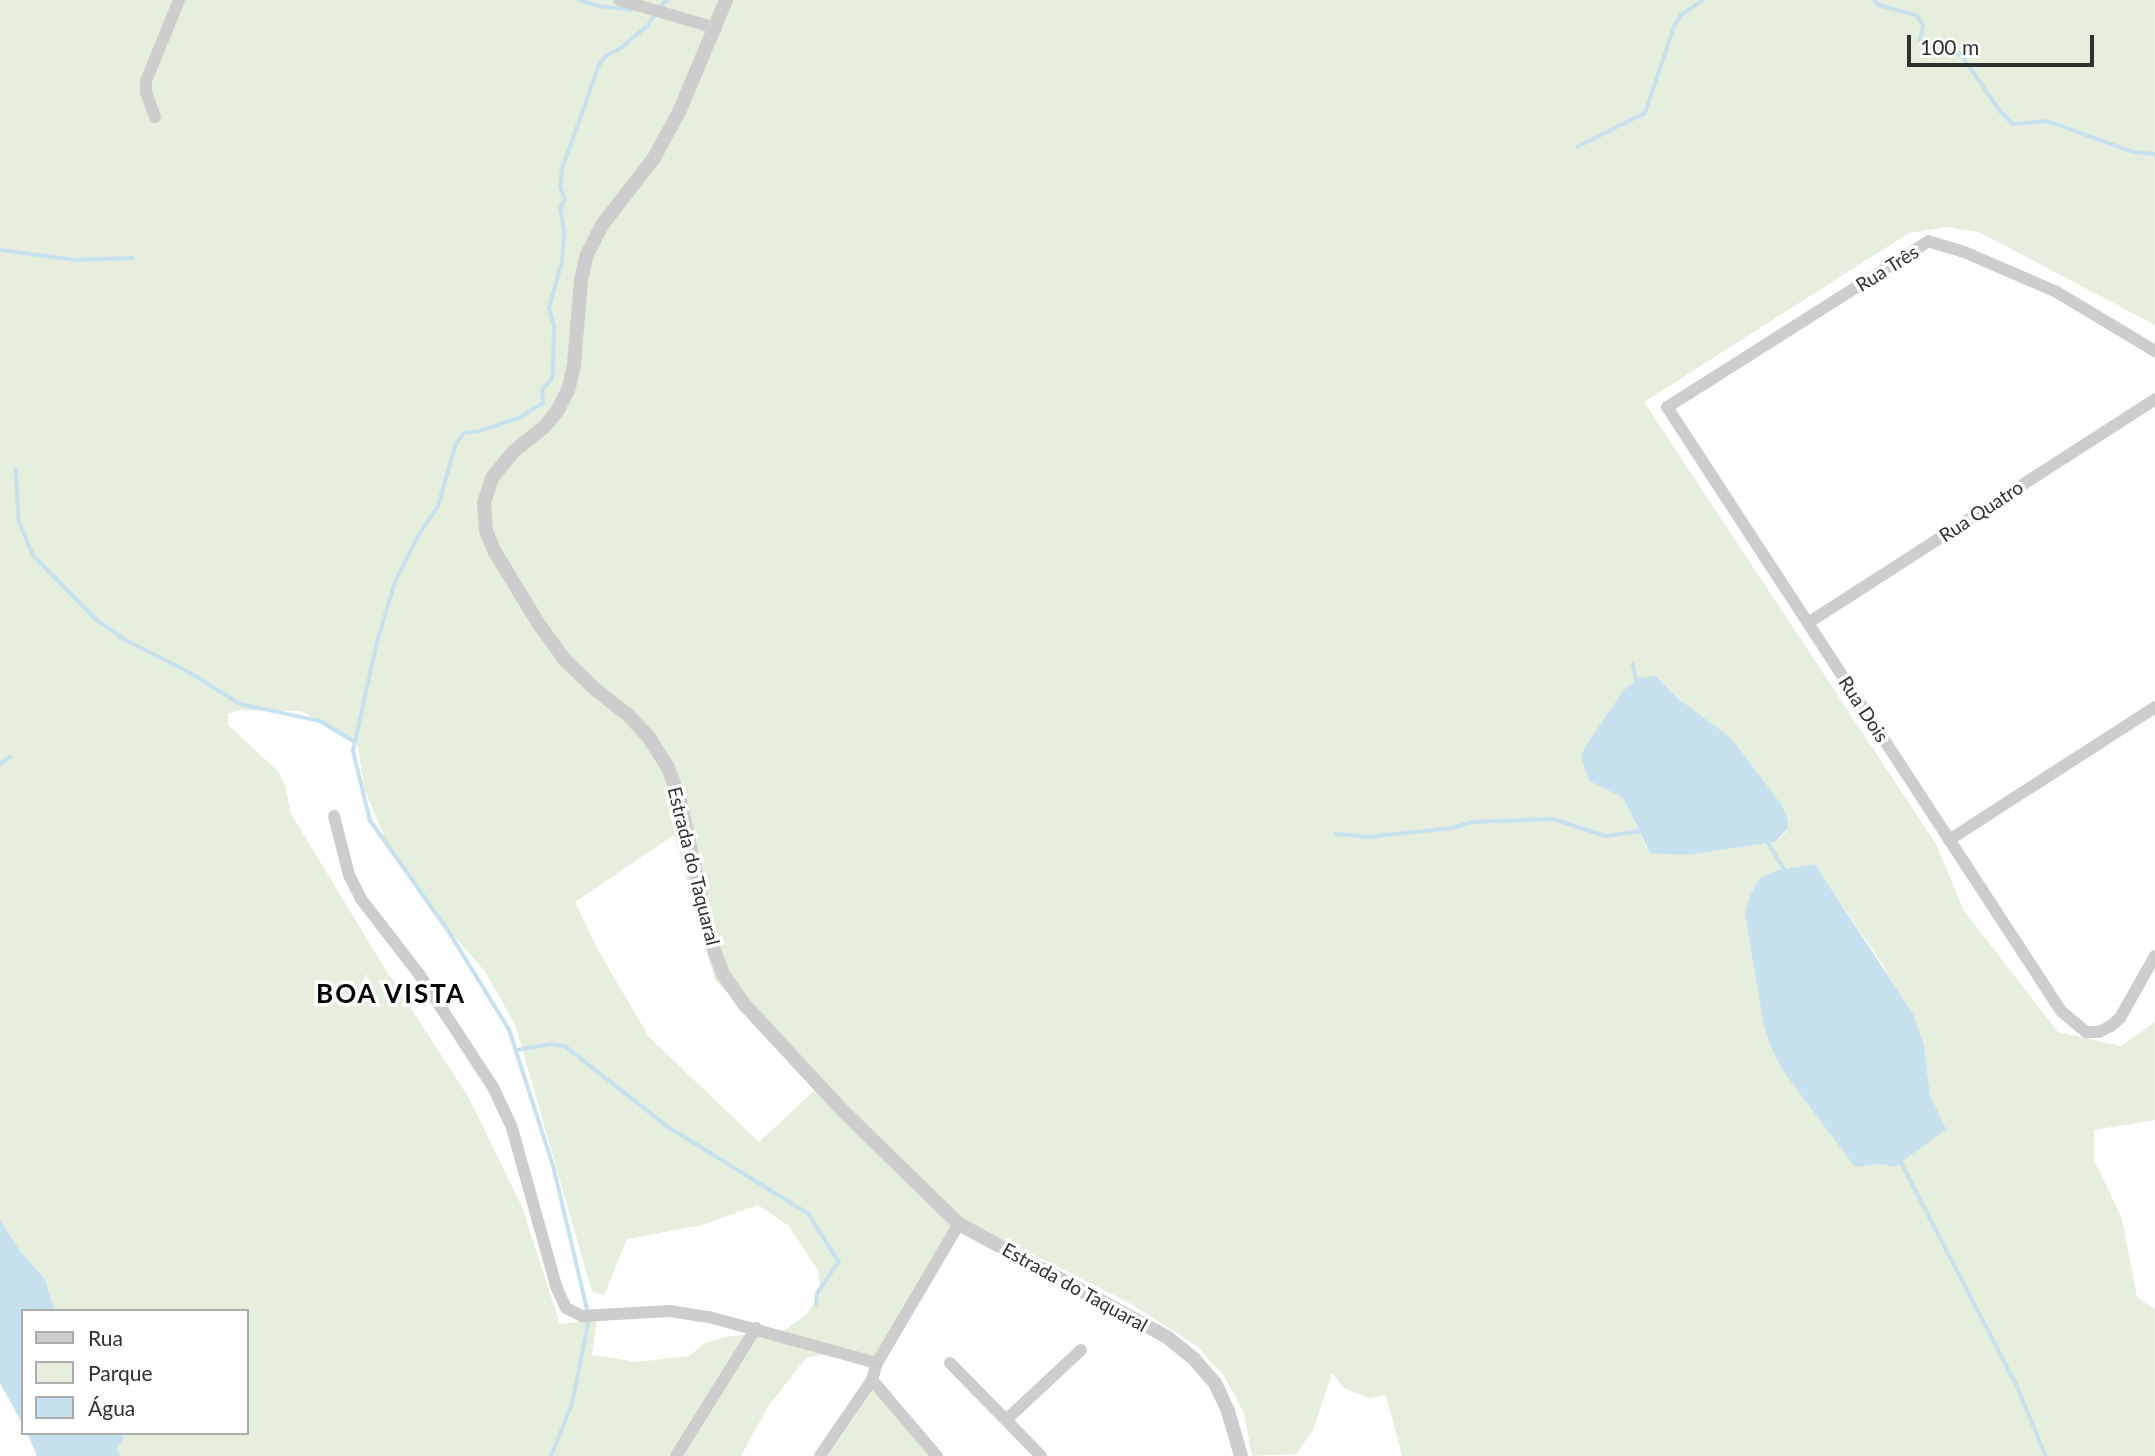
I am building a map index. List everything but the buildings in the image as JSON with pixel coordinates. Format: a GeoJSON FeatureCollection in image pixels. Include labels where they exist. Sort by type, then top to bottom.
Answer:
{"type":"FeatureCollection","features":[{"type":"Feature","properties":{"kind":"street"},"geometry":{"type":"LineString","coordinates":[[155,117],[146,92],[146,80],[180,0]]}},
{"type":"Feature","properties":{"kind":"street"},"geometry":{"type":"LineString","coordinates":[[619,0],[716,28]]}},
{"type":"Feature","properties":{"kind":"street","name":"Estrada do Taquaral"},"geometry":{"type":"LineString","coordinates":[[726,0],[680,110],[654,158],[602,225],[587,254],[581,281],[574,365],[568,390],[558,410],[544,427],[513,452],[492,478],[484,502],[486,531],[495,552],[538,623],[565,660],[595,689],[628,715],[650,739],[668,768],[680,800],[710,940],[723,974],[744,1004],[842,1111],[959,1224],[1167,1337],[1195,1359],[1215,1383],[1224,1402],[1241,1456]]}},
{"type":"Feature","properties":{"kind":"street","name":"Rua Três"},"geometry":{"type":"LineString","coordinates":[[1667,407],[1929,241],[1964,252],[2057,292],[2155,351]]}},
{"type":"Feature","properties":{"kind":"street","name":"Rua Quatro"},"geometry":{"type":"LineString","coordinates":[[1808,623],[2155,399]]}},
{"type":"Feature","properties":{"kind":"street","name":"Rua Dois"},"geometry":{"type":"LineString","coordinates":[[1667,407],[2061,1012],[2086,1032],[2099,1032],[2111,1026],[2120,1018],[2155,956]]}},
{"type":"Feature","properties":{"kind":"street"},"geometry":{"type":"LineString","coordinates":[[1949,840],[2155,707]]}},
{"type":"Feature","properties":{"kind":"street"},"geometry":{"type":"LineString","coordinates":[[334,816],[349,875],[361,899],[419,974],[493,1087],[512,1128],[556,1286],[566,1308],[582,1316],[670,1311],[756,1328],[877,1363]]}},
{"type":"Feature","properties":{"kind":"street"},"geometry":{"type":"LineString","coordinates":[[827,1453],[872,1380],[877,1363],[959,1224]]}},
{"type":"Feature","properties":{"kind":"street"},"geometry":{"type":"LineString","coordinates":[[676,1456],[756,1328]]}},
{"type":"Feature","properties":{"kind":"street"},"geometry":{"type":"LineString","coordinates":[[1007,1419],[1081,1350]]}},
{"type":"Feature","properties":{"kind":"street"},"geometry":{"type":"LineString","coordinates":[[950,1363],[1041,1456]]}},
{"type":"Feature","properties":{"kind":"street"},"geometry":{"type":"LineString","coordinates":[[872,1380],[937,1456]]}},
{"type":"Feature","properties":{"kind":"green space"},"geometry":{"type":"Polygon","coordinates":[[[0,0],[2155,0],[2155,325],[1979,232],[1946,227],[1909,233],[1644,402],[1936,844],[1964,911],[2058,1032],[2121,1046],[2155,1022],[2155,1120],[2094,1130],[2094,1159],[2122,1219],[2137,1297],[2155,1309],[2155,1456],[1402,1456],[1386,1395],[1369,1398],[1344,1388],[1332,1373],[1313,1430],[1296,1454],[1252,1456],[1244,1413],[1224,1376],[1197,1346],[1131,1304],[968,1222],[873,1361],[835,1352],[806,1358],[769,1405],[741,1456],[120,1456],[117,1448],[124,1438],[122,1435],[248,1435],[248,1309],[54,1309],[45,1279],[21,1252],[0,1220],[0,0]],[[1656,676],[1622,692],[1584,748],[1581,757],[1589,781],[1623,798],[1647,849],[1688,855],[1775,842],[1786,832],[1684,703],[1656,676]],[[239,710],[228,714],[228,725],[278,771],[286,787],[290,812],[379,959],[469,1098],[522,1207],[560,1324],[597,1320],[592,1355],[637,1362],[689,1356],[705,1343],[726,1337],[769,1335],[785,1330],[807,1314],[821,1294],[818,1271],[789,1226],[758,1205],[702,1225],[627,1239],[604,1295],[592,1292],[516,1027],[486,973],[444,924],[386,841],[365,790],[357,742],[301,711],[239,710]],[[674,835],[575,902],[598,950],[649,1037],[759,1142],[819,1086],[715,980],[674,835]],[[1815,864],[1778,870],[1761,996],[1764,1026],[1774,1055],[1785,1074],[1855,1166],[1879,1164],[1895,1167],[1930,1095],[1924,1045],[1884,967],[1815,864]]]}},
{"type":"Feature","properties":{"kind":"green space"},"geometry":{"type":"Polygon","coordinates":[[[874,1389],[942,1456],[828,1456],[874,1389]]]}},
{"type":"Feature","properties":{"kind":"water"},"geometry":{"type":"Polygon","coordinates":[[[1656,676],[1680,700],[1731,738],[1781,804],[1788,820],[1788,828],[1775,842],[1688,855],[1650,853],[1623,798],[1589,781],[1581,757],[1584,748],[1622,692],[1638,678],[1656,676]]]}},
{"type":"Feature","properties":{"kind":"water"},"geometry":{"type":"Polygon","coordinates":[[[1815,864],[1913,1014],[1924,1045],[1930,1095],[1946,1129],[1895,1167],[1879,1164],[1855,1167],[1785,1074],[1774,1055],[1764,1026],[1745,914],[1749,898],[1759,879],[1778,870],[1815,864]]]}},
{"type":"Feature","properties":{"kind":"water"},"geometry":{"type":"Polygon","coordinates":[[[0,1220],[21,1252],[45,1279],[54,1309],[21,1309],[21,1421],[0,1383],[0,1220]]]}},
{"type":"Feature","properties":{"kind":"water"},"geometry":{"type":"Polygon","coordinates":[[[28,1435],[122,1435],[124,1438],[117,1448],[120,1456],[37,1456],[28,1435]]]}},
{"type":"Feature","properties":{"kind":"waterway"},"geometry":{"type":"LineString","coordinates":[[579,0],[599,6],[632,10]]}},
{"type":"Feature","properties":{"kind":"waterway"},"geometry":{"type":"LineString","coordinates":[[659,8],[667,0]]}},
{"type":"Feature","properties":{"kind":"waterway"},"geometry":{"type":"LineString","coordinates":[[1577,147],[1645,113],[1674,27],[1681,15],[1703,0]]}},
{"type":"Feature","properties":{"kind":"waterway"},"geometry":{"type":"LineString","coordinates":[[1874,0],[1879,5],[1917,15],[1924,26],[1920,42],[1923,45],[1961,54],[2001,112],[2013,124],[2047,121],[2133,152],[2155,154]]}},
{"type":"Feature","properties":{"kind":"waterway"},"geometry":{"type":"LineString","coordinates":[[551,1456],[572,1404],[589,1318],[553,1166],[509,1030],[448,931],[370,821],[353,751],[377,642],[395,582],[418,536],[438,506],[456,444],[464,433],[480,431],[519,418],[543,403],[542,390],[551,380],[553,371],[554,326],[549,308],[562,262],[564,231],[560,209],[565,199],[560,188],[562,169],[599,65],[606,56],[621,48],[648,25],[655,15]]}},
{"type":"Feature","properties":{"kind":"waterway"},"geometry":{"type":"LineString","coordinates":[[0,250],[76,260],[133,258]]}},
{"type":"Feature","properties":{"kind":"waterway"},"geometry":{"type":"LineString","coordinates":[[16,469],[19,521],[34,556],[97,620],[126,640],[191,673],[240,704],[320,721],[355,742]]}},
{"type":"Feature","properties":{"kind":"waterway"},"geometry":{"type":"LineString","coordinates":[[1633,664],[1637,682]]}},
{"type":"Feature","properties":{"kind":"waterway"},"geometry":{"type":"LineString","coordinates":[[0,764],[10,757]]}},
{"type":"Feature","properties":{"kind":"waterway"},"geometry":{"type":"LineString","coordinates":[[1336,834],[1368,837],[1452,828],[1473,822],[1553,819],[1606,836],[1643,831]]}},
{"type":"Feature","properties":{"kind":"waterway"},"geometry":{"type":"LineString","coordinates":[[1767,841],[1785,870]]}},
{"type":"Feature","properties":{"kind":"waterway"},"geometry":{"type":"LineString","coordinates":[[517,1050],[550,1044],[565,1046],[667,1126],[809,1214],[839,1262],[818,1293],[816,1305]]}},
{"type":"Feature","properties":{"kind":"waterway"},"geometry":{"type":"LineString","coordinates":[[1900,1160],[2018,1388],[2046,1456]]}},
{"type":"Feature","properties":{"kind":"district","name":"BOA VISTA"},"geometry":{"type":"Point","coordinates":[391,994]}}]}
